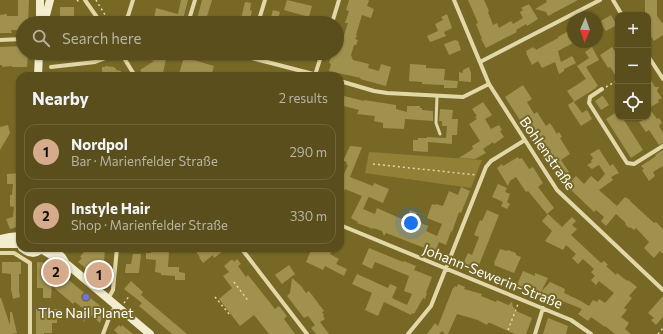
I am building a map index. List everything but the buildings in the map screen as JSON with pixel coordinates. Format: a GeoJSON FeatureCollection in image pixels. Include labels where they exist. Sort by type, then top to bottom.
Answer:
{"type":"FeatureCollection","features":[{"type":"Feature","properties":{"kind":"street"},"geometry":{"type":"LineString","coordinates":[[40,0],[40,16]]}},
{"type":"Feature","properties":{"kind":"street"},"geometry":{"type":"LineString","coordinates":[[85,0],[96,16]]}},
{"type":"Feature","properties":{"kind":"street"},"geometry":{"type":"LineString","coordinates":[[128,16],[132,0]]}},
{"type":"Feature","properties":{"kind":"street"},"geometry":{"type":"LineString","coordinates":[[190,16],[195,0]]}},
{"type":"Feature","properties":{"kind":"street"},"geometry":{"type":"LineString","coordinates":[[260,16],[264,0]]}},
{"type":"Feature","properties":{"kind":"street","name":"Bohlenstraße"},"geometry":{"type":"LineString","coordinates":[[454,0],[489,84],[557,190],[663,290]]}},
{"type":"Feature","properties":{"kind":"street"},"geometry":{"type":"LineString","coordinates":[[480,62],[600,0]]}},
{"type":"Feature","properties":{"kind":"street"},"geometry":{"type":"LineString","coordinates":[[613,0],[620,12]]}},
{"type":"Feature","properties":{"kind":"street"},"geometry":{"type":"LineString","coordinates":[[46,16],[50,1]]}},
{"type":"Feature","properties":{"kind":"street"},"geometry":{"type":"LineString","coordinates":[[334,16],[338,2]]}},
{"type":"Feature","properties":{"kind":"street"},"geometry":{"type":"LineString","coordinates":[[0,40],[16,39]]}},
{"type":"Feature","properties":{"kind":"street"},"geometry":{"type":"LineString","coordinates":[[38,72],[39,60]]}},
{"type":"Feature","properties":{"kind":"street"},"geometry":{"type":"LineString","coordinates":[[51,67],[95,62],[100,60]]}},
{"type":"Feature","properties":{"kind":"street"},"geometry":{"type":"LineString","coordinates":[[125,60],[133,72]]}},
{"type":"Feature","properties":{"kind":"street"},"geometry":{"type":"LineString","coordinates":[[266,60],[306,72]]}},
{"type":"Feature","properties":{"kind":"street"},"geometry":{"type":"LineString","coordinates":[[317,72],[320,60]]}},
{"type":"Feature","properties":{"kind":"street"},"geometry":{"type":"LineString","coordinates":[[651,61],[663,79]]}},
{"type":"Feature","properties":{"kind":"street"},"geometry":{"type":"LineString","coordinates":[[344,82],[374,91],[387,93],[463,97],[489,84]]}},
{"type":"Feature","properties":{"kind":"street"},"geometry":{"type":"LineString","coordinates":[[602,90],[590,98],[589,103],[628,163],[634,164],[663,146]]}},
{"type":"Feature","properties":{"kind":"street"},"geometry":{"type":"LineString","coordinates":[[408,334],[431,306],[486,167],[491,161],[525,140]]}},
{"type":"Feature","properties":{"kind":"street","name":"Johann-Sewerin-Straße"},"geometry":{"type":"LineString","coordinates":[[344,227],[571,320],[591,334]]}},
{"type":"Feature","properties":{"kind":"street"},"geometry":{"type":"LineString","coordinates":[[0,239],[16,236]]}},
{"type":"Feature","properties":{"kind":"street"},"geometry":{"type":"LineString","coordinates":[[0,244],[16,244]]}},
{"type":"Feature","properties":{"kind":"street"},"geometry":{"type":"LineString","coordinates":[[27,252],[38,252]]}},
{"type":"Feature","properties":{"kind":"street"},"geometry":{"type":"LineString","coordinates":[[46,252],[68,265]]}},
{"type":"Feature","properties":{"kind":"street"},"geometry":{"type":"LineString","coordinates":[[56,252],[68,265],[108,299],[120,305],[150,334]]}},
{"type":"Feature","properties":{"kind":"street"},"geometry":{"type":"LineString","coordinates":[[108,299],[113,290],[117,252]]}},
{"type":"Feature","properties":{"kind":"street"},"geometry":{"type":"LineString","coordinates":[[244,252],[307,334]]}},
{"type":"Feature","properties":{"kind":"street"},"geometry":{"type":"LineString","coordinates":[[0,253],[14,253],[30,263],[30,334]]}},
{"type":"Feature","properties":{"kind":"street"},"geometry":{"type":"LineString","coordinates":[[103,334],[111,313],[120,305]]}},
{"type":"Feature","properties":{"kind":"street"},"geometry":{"type":"LineString","coordinates":[[535,334],[543,308]]}},
{"type":"Feature","properties":{"kind":"lane"},"geometry":{"type":"LineString","coordinates":[[437,96],[436,123],[440,134]]}},
{"type":"Feature","properties":{"kind":"path"},"geometry":{"type":"LineString","coordinates":[[77,0],[80,3]]}},
{"type":"Feature","properties":{"kind":"path"},"geometry":{"type":"LineString","coordinates":[[96,0],[106,16]]}},
{"type":"Feature","properties":{"kind":"path"},"geometry":{"type":"LineString","coordinates":[[602,90],[615,82]]}},
{"type":"Feature","properties":{"kind":"path"},"geometry":{"type":"LineString","coordinates":[[373,164],[477,174],[483,176]]}},
{"type":"Feature","properties":{"kind":"path"},"geometry":{"type":"LineString","coordinates":[[234,282],[249,302]]}},
{"type":"Feature","properties":{"kind":"path"},"geometry":{"type":"LineString","coordinates":[[120,305],[130,295]]}},
{"type":"Feature","properties":{"kind":"path"},"geometry":{"type":"LineString","coordinates":[[215,296],[230,315]]}},
{"type":"Feature","properties":{"kind":"path"},"geometry":{"type":"LineString","coordinates":[[508,330],[520,298]]}},
{"type":"Feature","properties":{"kind":"path"},"geometry":{"type":"LineString","coordinates":[[658,334],[663,328]]}},
{"type":"Feature","properties":{"kind":"shaded area"},"geometry":{"type":"Polygon","coordinates":[[[369,152],[482,160],[471,188],[365,173],[369,152]]]}},
{"type":"Feature","properties":{"kind":"place","name":"Instyle Hair"},"geometry":{"type":"Point","coordinates":[56,272]}},
{"type":"Feature","properties":{"kind":"place","name":"Nordpol"},"geometry":{"type":"Point","coordinates":[99,275]}},
{"type":"Feature","properties":{"kind":"place","name":"The Nail Planet"},"geometry":{"type":"Point","coordinates":[86,297]}}]}
